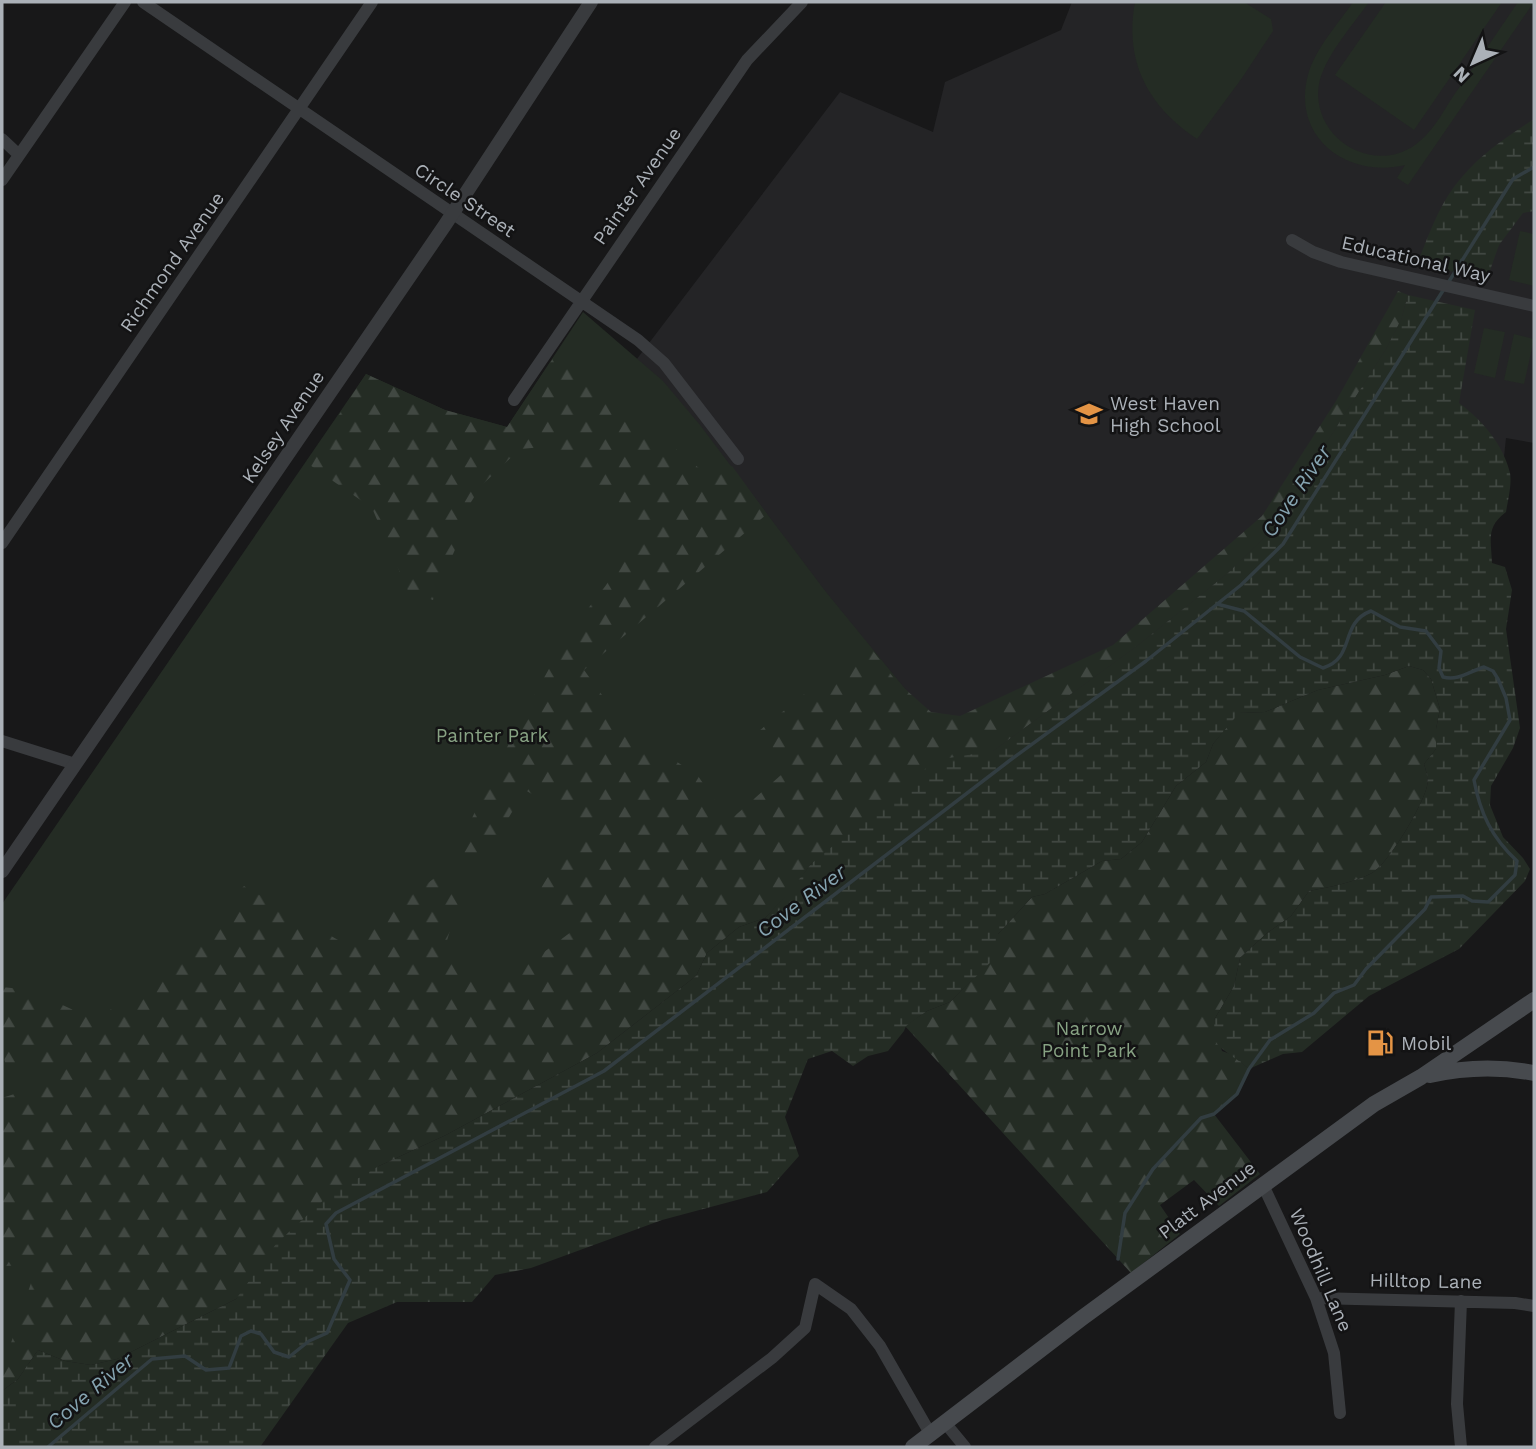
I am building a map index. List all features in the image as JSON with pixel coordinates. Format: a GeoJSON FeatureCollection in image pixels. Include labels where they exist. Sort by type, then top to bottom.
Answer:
{"type":"FeatureCollection","features":[{"type":"Feature","properties":{"kind":"main road","name":"Platt Avenue"},"geometry":{"type":"LineString","coordinates":[[913,1447],[1082,1318],[1374,1104],[1421,1077],[1534,1000]]}},
{"type":"Feature","properties":{"kind":"main road"},"geometry":{"type":"LineString","coordinates":[[1421,1077],[1480,1067],[1534,1073]]}},
{"type":"Feature","properties":{"kind":"street"},"geometry":{"type":"LineString","coordinates":[[2,180],[125,2]]}},
{"type":"Feature","properties":{"kind":"street","name":"Circle Street"},"geometry":{"type":"LineString","coordinates":[[144,2],[638,340],[664,363],[738,458]]}},
{"type":"Feature","properties":{"kind":"street","name":"Richmond Avenue"},"geometry":{"type":"LineString","coordinates":[[2,543],[372,2]]}},
{"type":"Feature","properties":{"kind":"street","name":"Kelsey Avenue"},"geometry":{"type":"LineString","coordinates":[[2,872],[452,215],[591,2]]}},
{"type":"Feature","properties":{"kind":"street","name":"Painter Avenue"},"geometry":{"type":"LineString","coordinates":[[514,400],[747,60],[802,2]]}},
{"type":"Feature","properties":{"kind":"street"},"geometry":{"type":"LineString","coordinates":[[2,139],[19,155]]}},
{"type":"Feature","properties":{"kind":"street","name":"Educational Way"},"geometry":{"type":"LineString","coordinates":[[1292,240],[1313,252],[1341,262],[1534,306]]}},
{"type":"Feature","properties":{"kind":"street"},"geometry":{"type":"LineString","coordinates":[[2,741],[75,764]]}},
{"type":"Feature","properties":{"kind":"street","name":"Woodhill Lane"},"geometry":{"type":"LineString","coordinates":[[1263,1185],[1316,1298],[1334,1353],[1340,1413]]}},
{"type":"Feature","properties":{"kind":"street"},"geometry":{"type":"LineString","coordinates":[[655,1447],[772,1358],[805,1328],[816,1283],[852,1309],[880,1346],[931,1435]]}},
{"type":"Feature","properties":{"kind":"street","name":"Hilltop Lane"},"geometry":{"type":"LineString","coordinates":[[1316,1298],[1461,1301],[1534,1306]]}},
{"type":"Feature","properties":{"kind":"street"},"geometry":{"type":"LineString","coordinates":[[1461,1301],[1457,1404],[1461,1447]]}},
{"type":"Feature","properties":{"kind":"street"},"geometry":{"type":"LineString","coordinates":[[946,1424],[965,1447]]}},
{"type":"Feature","properties":{"kind":"shaded area","name":"West Haven High School"},"geometry":{"type":"Polygon","coordinates":[[[1072,2],[1534,2],[1534,443],[1506,438],[1503,467],[1045,832],[611,393],[840,92],[933,132],[945,82],[1061,30],[1072,2]]]}},
{"type":"Feature","properties":{"kind":"green space"},"geometry":{"type":"Polygon","coordinates":[[[1135,2],[1244,2],[1271,19],[1273,31],[1197,139],[1165,112],[1144,81],[1133,44],[1135,2]]]}},
{"type":"Feature","properties":{"kind":"green space"},"geometry":{"type":"Polygon","coordinates":[[[1353,2],[1369,2],[1327,63],[1319,84],[1319,103],[1324,120],[1347,146],[1380,156],[1398,153],[1415,145],[1427,135],[1518,2],[1534,2],[1408,185],[1397,178],[1405,165],[1384,168],[1363,166],[1345,159],[1329,149],[1316,135],[1308,118],[1305,98],[1311,65],[1321,46],[1353,2]]]}},
{"type":"Feature","properties":{"kind":"green space"},"geometry":{"type":"Polygon","coordinates":[[[1386,2],[1502,2],[1414,130],[1335,75],[1386,2]]]}},
{"type":"Feature","properties":{"kind":"green space"},"geometry":{"type":"Polygon","coordinates":[[[1534,119],[1534,211],[1523,213],[1499,245],[1487,279],[1417,264],[1436,219],[1454,186],[1487,153],[1534,119]]]}},
{"type":"Feature","properties":{"kind":"green space"},"geometry":{"type":"Polygon","coordinates":[[[1520,231],[1534,234],[1534,286],[1509,280],[1520,231]]]}},
{"type":"Feature","properties":{"kind":"green space"},"geometry":{"type":"Polygon","coordinates":[[[1398,291],[1408,295],[1401,320],[1386,349],[1270,532],[1228,573],[1137,646],[993,751],[811,864],[791,891],[765,918],[739,927],[707,953],[696,976],[597,1053],[446,1135],[379,1166],[236,1299],[117,1359],[91,1365],[65,1361],[38,1350],[18,1379],[2,1391],[2,1370],[37,1265],[2,1266],[2,1098],[45,1084],[39,1065],[6,1066],[2,1050],[2,987],[30,990],[95,1020],[172,968],[244,886],[345,944],[436,877],[462,891],[445,947],[493,990],[571,932],[537,893],[583,824],[525,790],[483,861],[456,851],[549,668],[575,626],[632,547],[636,531],[632,512],[543,447],[520,449],[482,485],[471,502],[457,545],[433,600],[408,591],[372,508],[307,463],[366,374],[445,410],[507,427],[558,351],[712,479],[732,466],[767,514],[584,670],[625,727],[698,776],[729,821],[789,768],[759,731],[867,643],[896,681],[931,712],[960,716],[1113,645],[1262,516],[1336,401],[1398,291]]]}},
{"type":"Feature","properties":{"kind":"green space"},"geometry":{"type":"Polygon","coordinates":[[[1408,295],[1475,310],[1459,403],[1476,417],[1497,443],[1510,473],[1506,512],[1495,523],[1491,534],[1491,547],[1492,563],[1505,567],[1512,590],[1506,629],[1520,728],[1513,748],[1491,786],[1490,805],[1503,837],[1530,869],[1525,881],[1459,949],[1369,996],[1302,1052],[1283,1054],[1249,1069],[1215,1042],[1214,1020],[1234,986],[1240,958],[1267,933],[1291,916],[1309,891],[1349,882],[1372,873],[1396,846],[1427,786],[1424,764],[1436,749],[1440,709],[1431,679],[1423,670],[1409,666],[1385,675],[1318,690],[1265,712],[1239,713],[1213,744],[1206,762],[1176,786],[1142,842],[1121,859],[1102,861],[1045,894],[1032,897],[998,934],[999,954],[950,1002],[927,1011],[906,1026],[888,1051],[868,1056],[853,1066],[832,1051],[808,1059],[785,1117],[799,1156],[767,1192],[662,1220],[531,1268],[495,1275],[472,1302],[397,1302],[348,1323],[260,1447],[2,1447],[2,1391],[18,1379],[38,1350],[65,1361],[91,1365],[117,1359],[236,1299],[276,1244],[328,1196],[379,1166],[446,1135],[597,1053],[696,976],[707,953],[739,927],[765,918],[811,864],[936,760],[993,751],[1137,646],[1228,573],[1270,532],[1386,349],[1401,320],[1408,295]]]}},
{"type":"Feature","properties":{"kind":"green space","name":"Painter Park"},"geometry":{"type":"Polygon","coordinates":[[[583,312],[663,381],[700,425],[826,592],[960,756],[38,1350],[2,1391],[2,904],[366,374],[445,410],[507,427],[583,312]]]}},
{"type":"Feature","properties":{"kind":"green space"},"geometry":{"type":"Polygon","coordinates":[[[1484,328],[1505,332],[1495,378],[1474,373],[1484,328]]]}},
{"type":"Feature","properties":{"kind":"green space"},"geometry":{"type":"Polygon","coordinates":[[[1514,334],[1534,339],[1524,384],[1504,380],[1514,334]]]}},
{"type":"Feature","properties":{"kind":"green space","name":"Narrow Point Park"},"geometry":{"type":"Polygon","coordinates":[[[1409,666],[1423,670],[1431,679],[1440,709],[1436,749],[1424,764],[1427,786],[1412,819],[1396,846],[1372,873],[1349,882],[1309,891],[1291,916],[1267,933],[1240,958],[1234,986],[1214,1020],[1222,1051],[1233,1055],[1249,1069],[1237,1094],[1214,1114],[1260,1174],[1219,1206],[1194,1180],[1160,1205],[1180,1234],[1131,1273],[905,1026],[927,1011],[950,1002],[998,954],[998,934],[1032,897],[1045,894],[1102,861],[1121,859],[1142,842],[1176,786],[1206,762],[1213,744],[1238,713],[1265,712],[1318,690],[1385,675],[1409,666]]]}},
{"type":"Feature","properties":{"kind":"waterway","name":"Cove River"},"geometry":{"type":"LineString","coordinates":[[1448,283],[1513,179],[1534,167]]}},
{"type":"Feature","properties":{"kind":"waterway","name":"Cove River"},"geometry":{"type":"LineString","coordinates":[[48,1447],[152,1359],[185,1356],[206,1370],[229,1368],[241,1336],[251,1331],[261,1334],[274,1352],[289,1357],[309,1341],[327,1333],[350,1280],[334,1259],[326,1224],[336,1213],[604,1071],[1009,761],[1146,661],[1241,585],[1283,544],[1444,289]]}},
{"type":"Feature","properties":{"kind":"waterway"},"geometry":{"type":"LineString","coordinates":[[1118,1259],[1125,1213],[1153,1169],[1201,1118],[1214,1114],[1237,1094],[1249,1069],[1270,1040],[1314,1013],[1334,993],[1354,985],[1366,969],[1425,909],[1431,897],[1463,896],[1472,901],[1488,902],[1515,875],[1517,861],[1488,824],[1474,780],[1510,720],[1506,698],[1493,671],[1484,667],[1459,677],[1443,677],[1439,668],[1441,651],[1426,631],[1400,627],[1371,611],[1361,616],[1355,624],[1340,657],[1323,668],[1300,657],[1244,611],[1217,604]]}},
{"type":"Feature","properties":{"kind":"place","name":"West Haven High School"},"geometry":{"type":"Point","coordinates":[1089,414]}},
{"type":"Feature","properties":{"kind":"place","name":"Mobil"},"geometry":{"type":"Point","coordinates":[1380,1043]}}]}
